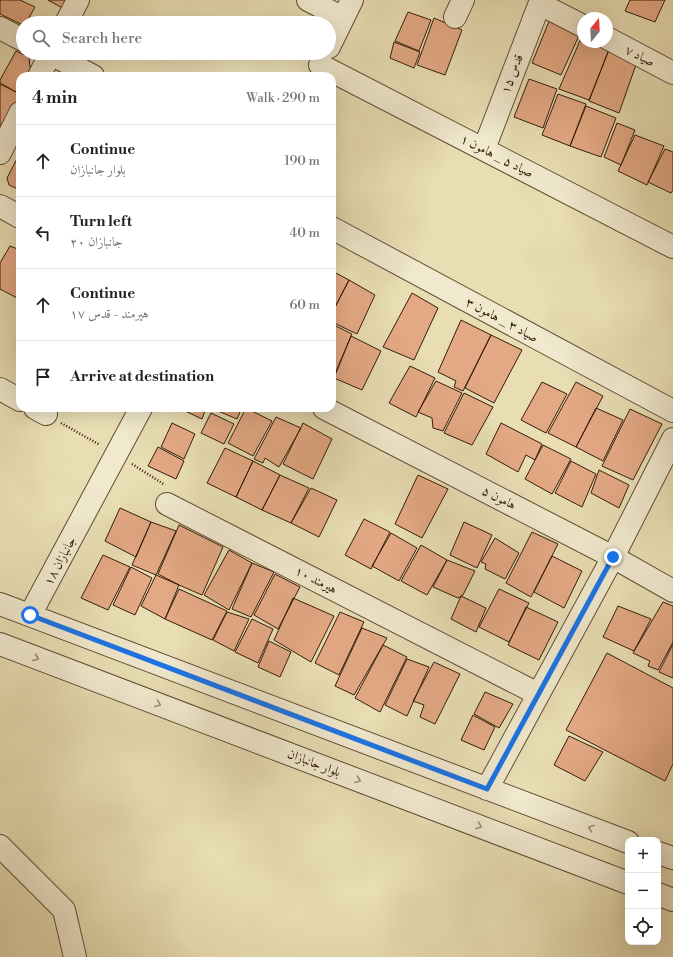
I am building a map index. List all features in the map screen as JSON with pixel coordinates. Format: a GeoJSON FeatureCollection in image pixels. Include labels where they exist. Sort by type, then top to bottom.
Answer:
{"type":"FeatureCollection","features":[{"type":"Feature","properties":{"kind":"street"},"geometry":{"type":"LineString","coordinates":[[70,16],[78,0]]}},
{"type":"Feature","properties":{"kind":"street"},"geometry":{"type":"LineString","coordinates":[[308,0],[347,9],[336,32]]}},
{"type":"Feature","properties":{"kind":"street"},"geometry":{"type":"LineString","coordinates":[[540,2],[577,23]]}},
{"type":"Feature","properties":{"kind":"street","name":"قدس ۱۵"},"geometry":{"type":"LineString","coordinates":[[484,149],[540,2]]}},
{"type":"Feature","properties":{"kind":"street"},"geometry":{"type":"LineString","coordinates":[[0,28],[16,36]]}},
{"type":"Feature","properties":{"kind":"street","name":"صیاد ۷"},"geometry":{"type":"LineString","coordinates":[[613,41],[673,73]]}},
{"type":"Feature","properties":{"kind":"street"},"geometry":{"type":"LineString","coordinates":[[41,72],[47,60]]}},
{"type":"Feature","properties":{"kind":"street"},"geometry":{"type":"LineString","coordinates":[[63,60],[86,72]]}},
{"type":"Feature","properties":{"kind":"street","name":"صیاد ۵ _ هامون ۱"},"geometry":{"type":"LineString","coordinates":[[323,60],[484,149],[673,247]]}},
{"type":"Feature","properties":{"kind":"street"},"geometry":{"type":"LineString","coordinates":[[0,153],[16,121]]}},
{"type":"Feature","properties":{"kind":"street"},"geometry":{"type":"LineString","coordinates":[[0,206],[16,215]]}},
{"type":"Feature","properties":{"kind":"street","name":"صیاد ۳ _ هامون ۳"},"geometry":{"type":"LineString","coordinates":[[336,230],[673,412]]}},
{"type":"Feature","properties":{"kind":"street"},"geometry":{"type":"LineString","coordinates":[[0,388],[16,398]]}},
{"type":"Feature","properties":{"kind":"street","name":"جانبازان ۱۸"},"geometry":{"type":"LineString","coordinates":[[30,615],[139,412]]}},
{"type":"Feature","properties":{"kind":"street","name":"هامون ۵"},"geometry":{"type":"LineString","coordinates":[[332,412],[613,557],[673,591]]}},
{"type":"Feature","properties":{"kind":"street"},"geometry":{"type":"LineString","coordinates":[[487,789],[613,557],[673,439]]}},
{"type":"Feature","properties":{"kind":"street","name":"هیرمند ۱۰"},"geometry":{"type":"LineString","coordinates":[[167,504],[538,694]]}},
{"type":"Feature","properties":{"kind":"street"},"geometry":{"type":"LineString","coordinates":[[0,604],[625,841]]}},
{"type":"Feature","properties":{"kind":"street","name":"بلوار جانبازان"},"geometry":{"type":"LineString","coordinates":[[0,644],[625,882]]}},
{"type":"Feature","properties":{"kind":"street"},"geometry":{"type":"LineString","coordinates":[[0,846],[64,910],[76,957]]}},
{"type":"Feature","properties":{"kind":"street"},"geometry":{"type":"LineString","coordinates":[[661,854],[673,858]]}},
{"type":"Feature","properties":{"kind":"street"},"geometry":{"type":"LineString","coordinates":[[661,895],[673,900]]}},
{"type":"Feature","properties":{"kind":"path"},"geometry":{"type":"LineString","coordinates":[[42,412],[116,454],[173,490],[167,504]]}},
{"type":"Feature","properties":{"kind":"building"},"geometry":{"type":"Polygon","coordinates":[[[0,0],[20,0],[35,7],[30,16],[16,16],[16,22],[0,14],[0,0]]]}},
{"type":"Feature","properties":{"kind":"building"},"geometry":{"type":"Polygon","coordinates":[[[48,0],[67,0],[64,9],[48,0]]]}},
{"type":"Feature","properties":{"kind":"building"},"geometry":{"type":"Polygon","coordinates":[[[630,0],[665,0],[655,22],[625,11],[630,0]]]}},
{"type":"Feature","properties":{"kind":"building"},"geometry":{"type":"Polygon","coordinates":[[[408,12],[431,20],[419,51],[395,41],[408,12]]]}},
{"type":"Feature","properties":{"kind":"building"},"geometry":{"type":"Polygon","coordinates":[[[552,14],[577,26],[577,40],[561,75],[532,63],[552,14]]]}},
{"type":"Feature","properties":{"kind":"building"},"geometry":{"type":"Polygon","coordinates":[[[434,18],[462,30],[445,75],[417,65],[434,18]]]}},
{"type":"Feature","properties":{"kind":"building"},"geometry":{"type":"Polygon","coordinates":[[[394,42],[420,52],[414,68],[390,58],[394,42]]]}},
{"type":"Feature","properties":{"kind":"building"},"geometry":{"type":"Polygon","coordinates":[[[577,48],[610,48],[589,100],[559,89],[577,48]]]}},
{"type":"Feature","properties":{"kind":"building"},"geometry":{"type":"Polygon","coordinates":[[[610,48],[638,59],[619,113],[589,101],[610,48]]]}},
{"type":"Feature","properties":{"kind":"building"},"geometry":{"type":"Polygon","coordinates":[[[16,51],[16,60],[29,60],[31,72],[16,72],[16,92],[0,83],[0,80],[16,51]]]}},
{"type":"Feature","properties":{"kind":"building"},"geometry":{"type":"Polygon","coordinates":[[[529,79],[557,89],[543,128],[514,117],[529,79]]]}},
{"type":"Feature","properties":{"kind":"building"},"geometry":{"type":"Polygon","coordinates":[[[0,84],[16,92],[16,108],[6,131],[0,128],[0,84]]]}},
{"type":"Feature","properties":{"kind":"building"},"geometry":{"type":"Polygon","coordinates":[[[558,94],[586,104],[570,146],[542,135],[558,94]]]}},
{"type":"Feature","properties":{"kind":"building"},"geometry":{"type":"Polygon","coordinates":[[[586,106],[616,118],[601,157],[570,146],[586,106]]]}},
{"type":"Feature","properties":{"kind":"building"},"geometry":{"type":"Polygon","coordinates":[[[617,123],[635,130],[621,165],[604,157],[617,123]]]}},
{"type":"Feature","properties":{"kind":"building"},"geometry":{"type":"Polygon","coordinates":[[[635,135],[664,146],[647,185],[618,171],[635,135]]]}},
{"type":"Feature","properties":{"kind":"building"},"geometry":{"type":"Polygon","coordinates":[[[665,149],[673,152],[673,190],[671,193],[648,182],[665,149]]]}},
{"type":"Feature","properties":{"kind":"building"},"geometry":{"type":"Polygon","coordinates":[[[16,161],[16,188],[9,185],[7,178],[16,161]]]}},
{"type":"Feature","properties":{"kind":"building"},"geometry":{"type":"Polygon","coordinates":[[[10,246],[16,248],[16,297],[0,289],[0,263],[10,246]]]}},
{"type":"Feature","properties":{"kind":"building"},"geometry":{"type":"Polygon","coordinates":[[[336,273],[349,280],[336,305],[336,273]]]}},
{"type":"Feature","properties":{"kind":"building"},"geometry":{"type":"Polygon","coordinates":[[[349,280],[375,295],[357,334],[336,324],[336,305],[349,280]]]}},
{"type":"Feature","properties":{"kind":"building"},"geometry":{"type":"Polygon","coordinates":[[[412,293],[438,308],[414,360],[383,347],[412,293]]]}},
{"type":"Feature","properties":{"kind":"building"},"geometry":{"type":"Polygon","coordinates":[[[461,320],[491,335],[463,391],[454,387],[456,381],[438,372],[461,320]]]}},
{"type":"Feature","properties":{"kind":"building"},"geometry":{"type":"Polygon","coordinates":[[[336,326],[352,334],[336,371],[336,326]]]}},
{"type":"Feature","properties":{"kind":"building"},"geometry":{"type":"Polygon","coordinates":[[[491,335],[522,350],[494,403],[465,388],[491,335]]]}},
{"type":"Feature","properties":{"kind":"building"},"geometry":{"type":"Polygon","coordinates":[[[351,336],[381,351],[362,390],[336,379],[336,373],[351,336]]]}},
{"type":"Feature","properties":{"kind":"building"},"geometry":{"type":"Polygon","coordinates":[[[410,366],[435,378],[416,417],[389,403],[410,366]]]}},
{"type":"Feature","properties":{"kind":"building"},"geometry":{"type":"Polygon","coordinates":[[[436,381],[462,393],[443,431],[433,428],[432,418],[418,412],[436,381]]]}},
{"type":"Feature","properties":{"kind":"building"},"geometry":{"type":"Polygon","coordinates":[[[542,382],[567,394],[546,433],[521,420],[542,382]]]}},
{"type":"Feature","properties":{"kind":"building"},"geometry":{"type":"Polygon","coordinates":[[[576,382],[603,396],[576,447],[548,433],[576,382]]]}},
{"type":"Feature","properties":{"kind":"building"},"geometry":{"type":"Polygon","coordinates":[[[464,393],[493,407],[472,445],[444,433],[464,393]]]}},
{"type":"Feature","properties":{"kind":"building"},"geometry":{"type":"Polygon","coordinates":[[[596,408],[623,420],[603,461],[576,447],[596,408]]]}},
{"type":"Feature","properties":{"kind":"building"},"geometry":{"type":"Polygon","coordinates":[[[630,409],[662,424],[633,480],[602,466],[630,409]]]}},
{"type":"Feature","properties":{"kind":"building"},"geometry":{"type":"Polygon","coordinates":[[[187,412],[205,412],[202,419],[187,412]]]}},
{"type":"Feature","properties":{"kind":"building"},"geometry":{"type":"Polygon","coordinates":[[[220,412],[240,412],[237,419],[220,412]]]}},
{"type":"Feature","properties":{"kind":"building"},"geometry":{"type":"Polygon","coordinates":[[[244,412],[254,412],[272,421],[253,456],[228,443],[244,412]]]}},
{"type":"Feature","properties":{"kind":"building"},"geometry":{"type":"Polygon","coordinates":[[[211,413],[234,424],[224,444],[201,433],[211,413]]]}},
{"type":"Feature","properties":{"kind":"building"},"geometry":{"type":"Polygon","coordinates":[[[276,417],[301,428],[279,467],[265,458],[263,463],[254,459],[276,417]]]}},
{"type":"Feature","properties":{"kind":"building"},"geometry":{"type":"Polygon","coordinates":[[[172,423],[195,434],[184,459],[161,447],[172,423]]]}},
{"type":"Feature","properties":{"kind":"building"},"geometry":{"type":"Polygon","coordinates":[[[303,423],[332,439],[313,479],[283,464],[303,423]]]}},
{"type":"Feature","properties":{"kind":"building"},"geometry":{"type":"Polygon","coordinates":[[[501,423],[542,444],[535,460],[526,455],[518,472],[486,454],[501,423]]]}},
{"type":"Feature","properties":{"kind":"building"},"geometry":{"type":"Polygon","coordinates":[[[543,445],[571,459],[552,494],[525,479],[543,445]]]}},
{"type":"Feature","properties":{"kind":"building"},"geometry":{"type":"Polygon","coordinates":[[[158,447],[184,461],[176,479],[148,466],[158,447]]]}},
{"type":"Feature","properties":{"kind":"building"},"geometry":{"type":"Polygon","coordinates":[[[225,448],[253,461],[236,497],[207,483],[225,448]]]}},
{"type":"Feature","properties":{"kind":"building"},"geometry":{"type":"Polygon","coordinates":[[[253,461],[280,475],[262,510],[236,497],[253,461]]]}},
{"type":"Feature","properties":{"kind":"building"},"geometry":{"type":"Polygon","coordinates":[[[571,461],[596,474],[582,507],[555,493],[571,461]]]}},
{"type":"Feature","properties":{"kind":"building"},"geometry":{"type":"Polygon","coordinates":[[[599,470],[629,485],[619,508],[591,493],[599,470]]]}},
{"type":"Feature","properties":{"kind":"building"},"geometry":{"type":"Polygon","coordinates":[[[280,475],[309,488],[291,523],[262,510],[280,475]]]}},
{"type":"Feature","properties":{"kind":"building"},"geometry":{"type":"Polygon","coordinates":[[[418,475],[448,489],[422,538],[395,524],[418,475]]]}},
{"type":"Feature","properties":{"kind":"building"},"geometry":{"type":"Polygon","coordinates":[[[311,488],[337,500],[319,537],[291,523],[311,488]]]}},
{"type":"Feature","properties":{"kind":"building"},"geometry":{"type":"Polygon","coordinates":[[[120,508],[151,522],[136,557],[105,541],[120,508]]]}},
{"type":"Feature","properties":{"kind":"building"},"geometry":{"type":"Polygon","coordinates":[[[364,519],[390,532],[371,569],[345,555],[364,519]]]}},
{"type":"Feature","properties":{"kind":"building"},"geometry":{"type":"Polygon","coordinates":[[[151,522],[176,531],[156,575],[132,565],[151,522]]]}},
{"type":"Feature","properties":{"kind":"building"},"geometry":{"type":"Polygon","coordinates":[[[464,522],[492,535],[477,568],[450,555],[464,522]]]}},
{"type":"Feature","properties":{"kind":"building"},"geometry":{"type":"Polygon","coordinates":[[[179,525],[223,547],[202,595],[158,574],[179,525]]]}},
{"type":"Feature","properties":{"kind":"building"},"geometry":{"type":"Polygon","coordinates":[[[532,532],[558,544],[531,597],[506,583],[532,532]]]}},
{"type":"Feature","properties":{"kind":"building"},"geometry":{"type":"Polygon","coordinates":[[[391,533],[417,548],[399,581],[372,566],[391,533]]]}},
{"type":"Feature","properties":{"kind":"building"},"geometry":{"type":"Polygon","coordinates":[[[495,538],[519,553],[505,579],[485,569],[486,564],[481,562],[495,538]]]}},
{"type":"Feature","properties":{"kind":"building"},"geometry":{"type":"Polygon","coordinates":[[[421,545],[447,560],[427,595],[401,581],[421,545]]]}},
{"type":"Feature","properties":{"kind":"building"},"geometry":{"type":"Polygon","coordinates":[[[229,550],[252,563],[229,610],[204,595],[229,550]]]}},
{"type":"Feature","properties":{"kind":"building"},"geometry":{"type":"Polygon","coordinates":[[[103,555],[130,567],[108,610],[81,598],[103,555]]]}},
{"type":"Feature","properties":{"kind":"building"},"geometry":{"type":"Polygon","coordinates":[[[552,556],[582,571],[564,608],[534,592],[552,556]]]}},
{"type":"Feature","properties":{"kind":"building"},"geometry":{"type":"Polygon","coordinates":[[[447,560],[475,571],[463,595],[458,598],[433,587],[447,560]]]}},
{"type":"Feature","properties":{"kind":"building"},"geometry":{"type":"Polygon","coordinates":[[[252,563],[274,572],[251,617],[232,609],[252,563]]]}},
{"type":"Feature","properties":{"kind":"building"},"geometry":{"type":"Polygon","coordinates":[[[131,567],[152,578],[135,615],[113,605],[131,567]]]}},
{"type":"Feature","properties":{"kind":"building"},"geometry":{"type":"Polygon","coordinates":[[[275,574],[300,587],[278,629],[254,615],[275,574]]]}},
{"type":"Feature","properties":{"kind":"building"},"geometry":{"type":"Polygon","coordinates":[[[156,575],[179,585],[165,619],[141,606],[156,575]]]}},
{"type":"Feature","properties":{"kind":"building"},"geometry":{"type":"Polygon","coordinates":[[[179,589],[227,611],[212,640],[165,619],[179,589]]]}},
{"type":"Feature","properties":{"kind":"building"},"geometry":{"type":"Polygon","coordinates":[[[499,589],[529,603],[509,642],[479,627],[499,589]]]}},
{"type":"Feature","properties":{"kind":"building"},"geometry":{"type":"Polygon","coordinates":[[[461,596],[486,608],[476,632],[451,619],[461,596]]]}},
{"type":"Feature","properties":{"kind":"building"},"geometry":{"type":"Polygon","coordinates":[[[293,598],[334,616],[311,662],[274,640],[293,598]]]}},
{"type":"Feature","properties":{"kind":"building"},"geometry":{"type":"Polygon","coordinates":[[[663,602],[673,606],[673,642],[658,670],[648,666],[650,661],[633,653],[663,602]]]}},
{"type":"Feature","properties":{"kind":"building"},"geometry":{"type":"Polygon","coordinates":[[[618,606],[651,619],[634,651],[603,637],[618,606]]]}},
{"type":"Feature","properties":{"kind":"building"},"geometry":{"type":"Polygon","coordinates":[[[526,607],[558,622],[539,660],[508,645],[526,607]]]}},
{"type":"Feature","properties":{"kind":"building"},"geometry":{"type":"Polygon","coordinates":[[[227,612],[249,619],[234,651],[213,640],[227,612]]]}},
{"type":"Feature","properties":{"kind":"building"},"geometry":{"type":"Polygon","coordinates":[[[340,612],[364,622],[339,675],[315,663],[340,612]]]}},
{"type":"Feature","properties":{"kind":"building"},"geometry":{"type":"Polygon","coordinates":[[[252,619],[273,629],[258,663],[235,652],[252,619]]]}},
{"type":"Feature","properties":{"kind":"building"},"geometry":{"type":"Polygon","coordinates":[[[362,628],[387,638],[354,695],[335,686],[362,628]]]}},
{"type":"Feature","properties":{"kind":"building"},"geometry":{"type":"Polygon","coordinates":[[[269,641],[291,652],[280,677],[258,667],[269,641]]]}},
{"type":"Feature","properties":{"kind":"building"},"geometry":{"type":"Polygon","coordinates":[[[673,644],[673,678],[659,672],[673,644]]]}},
{"type":"Feature","properties":{"kind":"building"},"geometry":{"type":"Polygon","coordinates":[[[383,645],[407,657],[380,712],[355,698],[383,645]]]}},
{"type":"Feature","properties":{"kind":"building"},"geometry":{"type":"Polygon","coordinates":[[[607,653],[673,688],[673,764],[665,781],[566,730],[607,653]]]}},
{"type":"Feature","properties":{"kind":"building"},"geometry":{"type":"Polygon","coordinates":[[[407,659],[429,667],[407,716],[385,705],[407,659]]]}},
{"type":"Feature","properties":{"kind":"building"},"geometry":{"type":"Polygon","coordinates":[[[434,662],[460,674],[435,724],[420,717],[424,705],[413,701],[434,662]]]}},
{"type":"Feature","properties":{"kind":"building"},"geometry":{"type":"Polygon","coordinates":[[[485,692],[513,704],[499,728],[474,714],[485,692]]]}},
{"type":"Feature","properties":{"kind":"building"},"geometry":{"type":"Polygon","coordinates":[[[473,715],[495,727],[484,750],[461,740],[473,715]]]}},
{"type":"Feature","properties":{"kind":"building"},"geometry":{"type":"Polygon","coordinates":[[[569,736],[603,752],[585,781],[554,765],[569,736]]]}},
{"type":"Feature","properties":{"kind":"route"},"geometry":{"type":"LineString","coordinates":[[30,615],[487,789],[613,557]]}}]}
